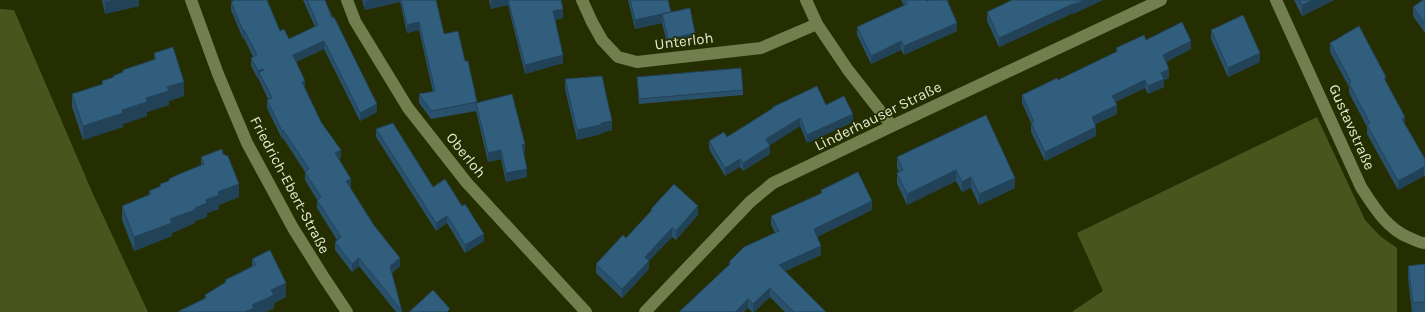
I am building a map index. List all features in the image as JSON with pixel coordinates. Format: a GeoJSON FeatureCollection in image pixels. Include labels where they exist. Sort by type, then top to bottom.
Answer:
{"type":"FeatureCollection","features":[{"type":"Feature","properties":{"kind":"street","name":"Friedrich-Ebert-Straße"},"geometry":{"type":"LineString","coordinates":[[191,0],[218,74],[247,143],[293,228],[347,312]]}},
{"type":"Feature","properties":{"kind":"street","name":"Oberloh"},"geometry":{"type":"LineString","coordinates":[[347,0],[355,21],[408,108],[467,183],[586,312]]}},
{"type":"Feature","properties":{"kind":"street","name":"Unterloh"},"geometry":{"type":"LineString","coordinates":[[582,0],[602,40],[618,57],[637,62],[761,48],[817,24]]}},
{"type":"Feature","properties":{"kind":"street"},"geometry":{"type":"LineString","coordinates":[[806,0],[817,24],[848,70],[892,126]]}},
{"type":"Feature","properties":{"kind":"street","name":"Linderhauser Straße"},"geometry":{"type":"LineString","coordinates":[[645,312],[750,202],[774,183],[1160,0]]}},
{"type":"Feature","properties":{"kind":"street","name":"Gustavstraße"},"geometry":{"type":"LineString","coordinates":[[1276,0],[1361,187],[1388,224],[1403,235],[1421,243],[1425,243]]}},
{"type":"Feature","properties":{"kind":"green space"},"geometry":{"type":"Polygon","coordinates":[[[0,9],[14,10],[93,194],[148,312],[0,312],[0,9]]]}},
{"type":"Feature","properties":{"kind":"green space"},"geometry":{"type":"Polygon","coordinates":[[[1317,117],[1365,220],[1380,236],[1397,248],[1397,312],[1073,312],[1103,291],[1077,233],[1317,117]]]}},
{"type":"Feature","properties":{"kind":"building"},"geometry":{"type":"Polygon","coordinates":[[[235,0],[267,0],[280,31],[284,29],[289,39],[318,25],[307,0],[325,0],[332,18],[334,17],[377,104],[360,113],[324,41],[293,55],[305,81],[302,82],[321,122],[341,150],[335,153],[351,179],[346,181],[373,224],[400,258],[390,266],[402,311],[359,258],[352,264],[335,242],[341,237],[317,200],[321,197],[305,172],[309,169],[283,130],[282,131],[267,100],[272,98],[259,72],[264,70],[258,71],[251,58],[257,55],[244,30],[243,31],[231,2],[235,0]]]}},
{"type":"Feature","properties":{"kind":"building"},"geometry":{"type":"Polygon","coordinates":[[[401,0],[436,0],[444,34],[458,31],[465,61],[468,61],[477,102],[431,111],[419,94],[435,91],[419,22],[407,25],[401,0]]]}},
{"type":"Feature","properties":{"kind":"building"},"geometry":{"type":"Polygon","coordinates":[[[508,0],[561,0],[563,9],[553,11],[563,55],[525,65],[508,0]]]}},
{"type":"Feature","properties":{"kind":"building"},"geometry":{"type":"Polygon","coordinates":[[[630,0],[668,0],[671,12],[635,20],[630,0]]]}},
{"type":"Feature","properties":{"kind":"building"},"geometry":{"type":"Polygon","coordinates":[[[905,0],[947,0],[957,23],[904,46],[901,41],[871,56],[857,27],[907,4],[905,0]]]}},
{"type":"Feature","properties":{"kind":"building"},"geometry":{"type":"Polygon","coordinates":[[[1012,0],[1084,0],[999,38],[987,12],[1012,0]]]}},
{"type":"Feature","properties":{"kind":"building"},"geometry":{"type":"Polygon","coordinates":[[[1299,0],[1313,0],[1302,5],[1299,0]]]}},
{"type":"Feature","properties":{"kind":"building"},"geometry":{"type":"Polygon","coordinates":[[[1425,0],[1425,24],[1413,7],[1425,0]]]}},
{"type":"Feature","properties":{"kind":"building"},"geometry":{"type":"Polygon","coordinates":[[[690,8],[695,33],[668,39],[662,14],[690,8]]]}},
{"type":"Feature","properties":{"kind":"building"},"geometry":{"type":"Polygon","coordinates":[[[1243,15],[1260,53],[1228,68],[1211,30],[1243,15]]]}},
{"type":"Feature","properties":{"kind":"building"},"geometry":{"type":"Polygon","coordinates":[[[1182,22],[1191,41],[1163,55],[1169,69],[1161,73],[1164,79],[1148,86],[1145,80],[1112,96],[1117,105],[1092,117],[1096,127],[1045,152],[1031,123],[1034,122],[1022,95],[1057,78],[1058,80],[1118,51],[1116,48],[1144,35],[1146,40],[1182,22]]]}},
{"type":"Feature","properties":{"kind":"building"},"geometry":{"type":"Polygon","coordinates":[[[1359,26],[1405,117],[1402,119],[1425,159],[1425,168],[1424,167],[1398,181],[1367,125],[1370,123],[1349,84],[1351,82],[1330,43],[1359,26]]]}},
{"type":"Feature","properties":{"kind":"building"},"geometry":{"type":"Polygon","coordinates":[[[173,47],[184,82],[167,87],[169,91],[146,98],[147,102],[122,110],[123,113],[83,126],[72,94],[103,84],[102,81],[114,77],[113,76],[123,72],[123,70],[156,59],[154,53],[173,47]]]}},
{"type":"Feature","properties":{"kind":"building"},"geometry":{"type":"Polygon","coordinates":[[[741,68],[743,90],[639,99],[637,77],[741,68]]]}},
{"type":"Feature","properties":{"kind":"building"},"geometry":{"type":"Polygon","coordinates":[[[602,76],[612,121],[577,130],[565,79],[602,76]]]}},
{"type":"Feature","properties":{"kind":"building"},"geometry":{"type":"Polygon","coordinates":[[[817,86],[826,105],[844,96],[853,114],[807,135],[800,118],[766,139],[770,146],[743,163],[740,159],[725,168],[709,141],[724,132],[727,137],[773,107],[817,86]]]}},
{"type":"Feature","properties":{"kind":"building"},"geometry":{"type":"Polygon","coordinates":[[[512,94],[525,144],[522,145],[527,169],[506,173],[501,150],[488,153],[476,103],[512,94]]]}},
{"type":"Feature","properties":{"kind":"building"},"geometry":{"type":"Polygon","coordinates":[[[986,115],[1015,178],[979,194],[971,177],[962,182],[956,170],[907,194],[897,173],[903,170],[897,157],[986,115]]]}},
{"type":"Feature","properties":{"kind":"building"},"geometry":{"type":"Polygon","coordinates":[[[393,123],[433,187],[445,179],[462,206],[465,204],[484,234],[465,245],[447,216],[436,223],[376,129],[393,123]]]}},
{"type":"Feature","properties":{"kind":"building"},"geometry":{"type":"Polygon","coordinates":[[[222,149],[223,154],[228,156],[239,184],[218,192],[219,195],[206,200],[207,203],[195,208],[195,210],[170,219],[172,223],[134,237],[122,206],[151,194],[149,191],[161,186],[160,184],[169,181],[169,179],[204,164],[201,157],[222,149]]]}},
{"type":"Feature","properties":{"kind":"building"},"geometry":{"type":"Polygon","coordinates":[[[858,172],[872,201],[814,229],[821,246],[779,265],[826,312],[794,312],[770,288],[753,304],[748,299],[735,312],[679,312],[731,263],[729,262],[744,247],[779,231],[771,216],[822,193],[821,190],[858,172]]]}},
{"type":"Feature","properties":{"kind":"building"},"geometry":{"type":"Polygon","coordinates":[[[674,184],[698,206],[676,231],[672,228],[645,257],[649,261],[622,289],[596,264],[623,235],[626,238],[674,184]]]}},
{"type":"Feature","properties":{"kind":"building"},"geometry":{"type":"Polygon","coordinates":[[[270,250],[286,283],[271,290],[274,295],[252,305],[254,308],[245,312],[179,312],[206,298],[205,295],[226,282],[225,280],[256,265],[252,259],[270,250]]]}},
{"type":"Feature","properties":{"kind":"building"},"geometry":{"type":"Polygon","coordinates":[[[1425,264],[1425,302],[1413,303],[1408,266],[1425,264]]]}},
{"type":"Feature","properties":{"kind":"building"},"geometry":{"type":"Polygon","coordinates":[[[433,290],[450,309],[447,312],[409,312],[433,290]]]}}]}
